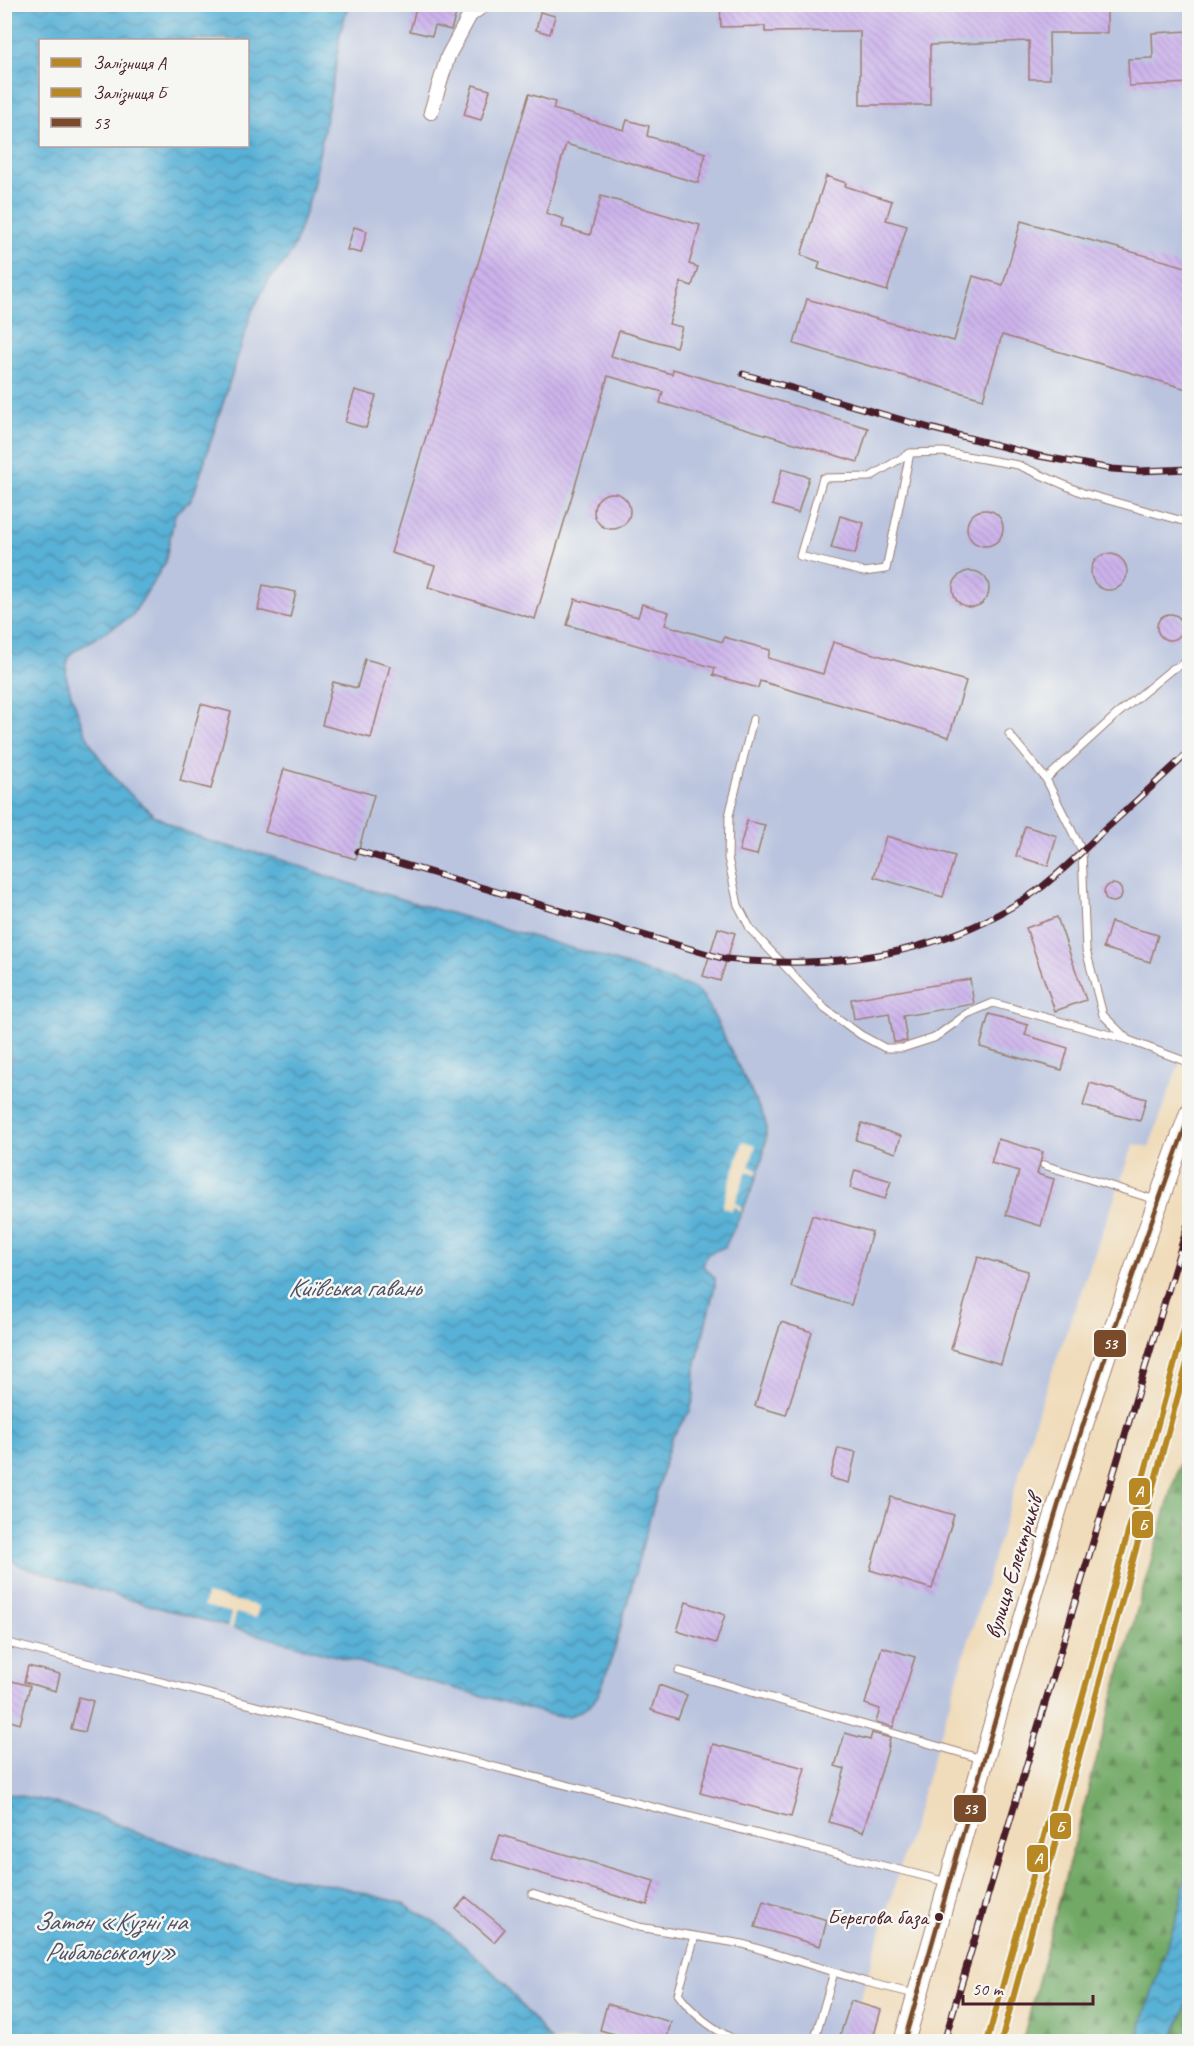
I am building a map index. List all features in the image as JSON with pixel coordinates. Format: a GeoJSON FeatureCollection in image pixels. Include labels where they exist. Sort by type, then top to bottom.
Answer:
{"type":"FeatureCollection","features":[{"type":"Feature","properties":{"kind":"street"},"geometry":{"type":"LineString","coordinates":[[431,112],[448,56],[471,15],[485,4]]}},
{"type":"Feature","properties":{"kind":"street","name":"вулиця Електриків"},"geometry":{"type":"LineString","coordinates":[[904,2042],[1068,1470],[1109,1342],[1190,1113]]}},
{"type":"Feature","properties":{"kind":"lane"},"geometry":{"type":"LineString","coordinates":[[910,453],[886,569],[864,572],[800,556],[823,478],[870,477],[910,453],[943,452],[1018,465],[1083,493],[1190,523]]}},
{"type":"Feature","properties":{"kind":"lane"},"geometry":{"type":"LineString","coordinates":[[1046,779],[1172,669],[1190,660]]}},
{"type":"Feature","properties":{"kind":"lane"},"geometry":{"type":"LineString","coordinates":[[753,718],[729,816],[728,858],[738,905],[751,930],[825,1009],[861,1035],[885,1048],[903,1048],[934,1038],[967,1014],[993,1003],[1128,1040],[1190,1063]]}},
{"type":"Feature","properties":{"kind":"lane"},"geometry":{"type":"LineString","coordinates":[[1010,734],[1046,779],[1082,851],[1086,950],[1103,1014],[1128,1040]]}},
{"type":"Feature","properties":{"kind":"lane"},"geometry":{"type":"LineString","coordinates":[[1044,1164],[1158,1201]]}},
{"type":"Feature","properties":{"kind":"lane"},"geometry":{"type":"LineString","coordinates":[[4,1637],[13,1643]]}},
{"type":"Feature","properties":{"kind":"lane"},"geometry":{"type":"LineString","coordinates":[[4,1642],[950,1883]]}},
{"type":"Feature","properties":{"kind":"lane"},"geometry":{"type":"LineString","coordinates":[[680,1671],[985,1759]]}},
{"type":"Feature","properties":{"kind":"lane"},"geometry":{"type":"LineString","coordinates":[[532,1894],[639,1927],[743,1944],[917,1994]]}},
{"type":"Feature","properties":{"kind":"lane"},"geometry":{"type":"LineString","coordinates":[[695,1936],[678,1994],[691,2012],[722,2034],[739,2042]]}},
{"type":"Feature","properties":{"kind":"lane"},"geometry":{"type":"LineString","coordinates":[[814,2042],[834,1972]]}},
{"type":"Feature","properties":{"kind":"shaded area"},"geometry":{"type":"Polygon","coordinates":[[[348,5],[1189,5],[1189,1037],[1149,1147],[1134,1144],[1039,1408],[859,2003],[881,2010],[872,2041],[551,2041],[483,1962],[438,1924],[401,1903],[337,1886],[242,1869],[136,1833],[106,1819],[52,1802],[5,1793],[4,1556],[21,1566],[54,1578],[555,1716],[601,1689],[615,1648],[671,1439],[690,1411],[694,1397],[695,1368],[715,1285],[712,1274],[703,1266],[704,1259],[707,1254],[725,1247],[766,1149],[768,1130],[709,1006],[683,983],[596,955],[363,888],[273,857],[215,843],[183,831],[154,815],[121,786],[97,754],[85,732],[71,694],[66,676],[71,653],[103,635],[170,545],[175,514],[190,501],[201,474],[252,311],[268,281],[288,258],[295,244],[312,191],[340,34],[348,5]]]}},
{"type":"Feature","properties":{"kind":"shaded area"},"geometry":{"type":"Polygon","coordinates":[[[5,1019],[12,1059],[5,1107],[5,1019]]]}},
{"type":"Feature","properties":{"kind":"green space"},"geometry":{"type":"Polygon","coordinates":[[[1189,1433],[1190,1857],[1180,1907],[1136,2041],[1022,2042],[1123,1660],[1189,1433]]]}},
{"type":"Feature","properties":{"kind":"green space"},"geometry":{"type":"Polygon","coordinates":[[[1189,1999],[1189,2041],[1171,2042],[1189,1999]]]}},
{"type":"Feature","properties":{"kind":"water","name":"Київська гавань"},"geometry":{"type":"Polygon","coordinates":[[[5,5],[348,5],[340,34],[312,191],[295,244],[288,258],[268,281],[252,311],[195,491],[190,501],[175,514],[165,563],[132,616],[71,653],[66,676],[85,732],[97,754],[121,786],[154,815],[183,831],[215,843],[273,857],[363,888],[596,955],[693,988],[702,995],[709,1006],[765,1120],[764,1150],[754,1185],[725,1247],[707,1254],[703,1266],[715,1278],[715,1285],[695,1368],[694,1397],[690,1411],[671,1439],[615,1648],[601,1689],[588,1707],[569,1716],[555,1716],[127,1599],[21,1566],[5,1556],[4,1107],[11,1063],[4,1019],[5,5]]]}},
{"type":"Feature","properties":{"kind":"water","name":"Затон «Кузні на Рибальському»"},"geometry":{"type":"Polygon","coordinates":[[[5,1793],[52,1802],[106,1819],[137,1833],[242,1869],[337,1886],[401,1903],[438,1924],[483,1962],[551,2041],[5,2041],[5,1793]]]}},
{"type":"Feature","properties":{"kind":"water"},"geometry":{"type":"Polygon","coordinates":[[[1189,1857],[1189,1999],[1171,2041],[1136,2041],[1180,1907],[1189,1857]]]}},
{"type":"Feature","properties":{"kind":"pier"},"geometry":{"type":"Polygon","coordinates":[[[743,1141],[756,1145],[749,1166],[758,1171],[757,1174],[747,1171],[735,1202],[742,1208],[741,1212],[734,1206],[732,1211],[722,1207],[743,1141]]]}},
{"type":"Feature","properties":{"kind":"pier"},"geometry":{"type":"Polygon","coordinates":[[[206,1594],[259,1606],[256,1618],[236,1613],[232,1629],[228,1628],[231,1613],[204,1606],[206,1594]]]}},
{"type":"Feature","properties":{"kind":"building"},"geometry":{"type":"Polygon","coordinates":[[[417,4],[459,4],[451,30],[435,26],[432,36],[410,31],[417,4]]]}},
{"type":"Feature","properties":{"kind":"building"},"geometry":{"type":"Polygon","coordinates":[[[720,4],[1107,4],[1107,33],[1049,33],[1050,79],[1029,79],[1029,41],[930,45],[930,105],[860,105],[860,31],[765,32],[765,26],[721,27],[720,4]]]}},
{"type":"Feature","properties":{"kind":"building"},"geometry":{"type":"Polygon","coordinates":[[[540,12],[555,16],[550,34],[536,30],[540,12]]]}},
{"type":"Feature","properties":{"kind":"building"},"geometry":{"type":"Polygon","coordinates":[[[1190,31],[1190,83],[1129,86],[1128,59],[1153,58],[1152,33],[1190,31]]]}},
{"type":"Feature","properties":{"kind":"building"},"geometry":{"type":"Polygon","coordinates":[[[473,85],[490,90],[481,120],[464,115],[473,85]]]}},
{"type":"Feature","properties":{"kind":"building"},"geometry":{"type":"Polygon","coordinates":[[[529,94],[555,102],[553,109],[624,130],[627,120],[649,126],[647,136],[706,153],[698,183],[566,144],[546,213],[564,219],[562,227],[590,235],[601,196],[700,225],[689,264],[698,267],[692,286],[681,282],[669,324],[682,327],[676,347],[619,331],[611,356],[672,374],[673,369],[868,428],[858,462],[660,403],[663,392],[608,376],[535,619],[428,587],[435,566],[391,553],[529,94]]]}},
{"type":"Feature","properties":{"kind":"building"},"geometry":{"type":"Polygon","coordinates":[[[826,176],[846,183],[845,186],[892,201],[886,220],[907,226],[887,291],[818,269],[820,262],[801,255],[826,176]]]}},
{"type":"Feature","properties":{"kind":"building"},"geometry":{"type":"Polygon","coordinates":[[[1021,221],[1190,268],[1190,390],[1002,335],[983,399],[794,344],[807,299],[954,341],[973,276],[1003,285],[1021,221]]]}},
{"type":"Feature","properties":{"kind":"building"},"geometry":{"type":"Polygon","coordinates":[[[354,227],[367,231],[361,253],[347,250],[354,227]]]}},
{"type":"Feature","properties":{"kind":"building"},"geometry":{"type":"Polygon","coordinates":[[[355,390],[376,396],[366,428],[345,422],[355,390]]]}},
{"type":"Feature","properties":{"kind":"building"},"geometry":{"type":"Polygon","coordinates":[[[782,469],[809,477],[798,513],[772,505],[782,469]]]}},
{"type":"Feature","properties":{"kind":"building"},"geometry":{"type":"Polygon","coordinates":[[[612,493],[625,498],[630,511],[625,524],[612,529],[599,524],[594,511],[599,498],[612,493]]]}},
{"type":"Feature","properties":{"kind":"building"},"geometry":{"type":"Polygon","coordinates":[[[985,510],[998,515],[1003,528],[998,541],[985,546],[972,541],[967,528],[972,515],[985,510]]]}},
{"type":"Feature","properties":{"kind":"building"},"geometry":{"type":"Polygon","coordinates":[[[840,516],[864,523],[855,554],[831,548],[840,516]]]}},
{"type":"Feature","properties":{"kind":"building"},"geometry":{"type":"Polygon","coordinates":[[[1109,554],[1122,559],[1127,572],[1122,585],[1109,590],[1096,585],[1091,572],[1096,559],[1109,554]]]}},
{"type":"Feature","properties":{"kind":"building"},"geometry":{"type":"Polygon","coordinates":[[[971,571],[984,576],[989,589],[984,602],[971,607],[958,602],[953,589],[958,576],[971,571]]]}},
{"type":"Feature","properties":{"kind":"building"},"geometry":{"type":"Polygon","coordinates":[[[263,585],[296,592],[290,618],[258,610],[263,585]]]}},
{"type":"Feature","properties":{"kind":"building"},"geometry":{"type":"Polygon","coordinates":[[[575,599],[638,617],[642,604],[669,612],[665,625],[723,642],[724,637],[770,650],[768,658],[823,674],[833,642],[966,681],[949,737],[760,681],[758,688],[713,675],[715,668],[567,625],[575,599]]]}},
{"type":"Feature","properties":{"kind":"building"},"geometry":{"type":"Polygon","coordinates":[[[1170,614],[1179,618],[1183,627],[1179,636],[1170,640],[1161,636],[1157,627],[1161,618],[1170,614]]]}},
{"type":"Feature","properties":{"kind":"building"},"geometry":{"type":"Polygon","coordinates":[[[365,659],[390,666],[371,738],[322,725],[333,682],[357,688],[365,659]]]}},
{"type":"Feature","properties":{"kind":"building"},"geometry":{"type":"Polygon","coordinates":[[[201,704],[231,712],[211,789],[180,781],[201,704]]]}},
{"type":"Feature","properties":{"kind":"building"},"geometry":{"type":"Polygon","coordinates":[[[284,769],[374,795],[356,859],[265,832],[284,769]]]}},
{"type":"Feature","properties":{"kind":"building"},"geometry":{"type":"Polygon","coordinates":[[[747,821],[765,825],[757,855],[739,851],[747,821]]]}},
{"type":"Feature","properties":{"kind":"building"},"geometry":{"type":"Polygon","coordinates":[[[1025,826],[1057,836],[1048,866],[1016,856],[1025,826]]]}},
{"type":"Feature","properties":{"kind":"building"},"geometry":{"type":"Polygon","coordinates":[[[886,836],[955,856],[943,897],[874,877],[886,836]]]}},
{"type":"Feature","properties":{"kind":"building"},"geometry":{"type":"Polygon","coordinates":[[[1109,884],[1117,884],[1122,889],[1120,900],[1109,902],[1104,897],[1104,889],[1109,884]]]}},
{"type":"Feature","properties":{"kind":"building"},"geometry":{"type":"Polygon","coordinates":[[[1057,917],[1086,1000],[1055,1011],[1026,928],[1057,917]]]}},
{"type":"Feature","properties":{"kind":"building"},"geometry":{"type":"Polygon","coordinates":[[[1111,922],[1158,935],[1150,962],[1103,948],[1111,922]]]}},
{"type":"Feature","properties":{"kind":"building"},"geometry":{"type":"Polygon","coordinates":[[[718,928],[735,933],[720,981],[703,976],[718,928]]]}},
{"type":"Feature","properties":{"kind":"building"},"geometry":{"type":"Polygon","coordinates":[[[970,979],[974,1004],[903,1016],[907,1041],[894,1042],[889,1013],[854,1019],[851,999],[970,979]]]}},
{"type":"Feature","properties":{"kind":"building"},"geometry":{"type":"Polygon","coordinates":[[[989,1014],[1028,1025],[1025,1035],[1068,1048],[1062,1070],[980,1047],[989,1014]]]}},
{"type":"Feature","properties":{"kind":"building"},"geometry":{"type":"Polygon","coordinates":[[[1090,1083],[1146,1099],[1140,1121],[1083,1106],[1090,1083]]]}},
{"type":"Feature","properties":{"kind":"building"},"geometry":{"type":"Polygon","coordinates":[[[862,1123],[901,1136],[896,1153],[856,1140],[862,1123]]]}},
{"type":"Feature","properties":{"kind":"building"},"geometry":{"type":"Polygon","coordinates":[[[998,1139],[1043,1152],[1037,1174],[1054,1179],[1041,1226],[1006,1215],[1019,1171],[991,1163],[998,1139]]]}},
{"type":"Feature","properties":{"kind":"building"},"geometry":{"type":"Polygon","coordinates":[[[855,1170],[891,1181],[885,1199],[850,1188],[855,1170]]]}},
{"type":"Feature","properties":{"kind":"building"},"geometry":{"type":"Polygon","coordinates":[[[812,1215],[872,1232],[851,1305],[791,1287],[812,1215]]]}},
{"type":"Feature","properties":{"kind":"building"},"geometry":{"type":"Polygon","coordinates":[[[978,1257],[1028,1271],[1001,1364],[951,1349],[978,1257]]]}},
{"type":"Feature","properties":{"kind":"building"},"geometry":{"type":"Polygon","coordinates":[[[781,1322],[812,1332],[786,1415],[755,1406],[781,1322]]]}},
{"type":"Feature","properties":{"kind":"building"},"geometry":{"type":"Polygon","coordinates":[[[838,1448],[856,1452],[849,1483],[830,1478],[838,1448]]]}},
{"type":"Feature","properties":{"kind":"building"},"geometry":{"type":"Polygon","coordinates":[[[891,1497],[954,1515],[932,1589],[870,1570],[891,1497]]]}},
{"type":"Feature","properties":{"kind":"building"},"geometry":{"type":"Polygon","coordinates":[[[686,1602],[725,1615],[716,1643],[677,1631],[686,1602]]]}},
{"type":"Feature","properties":{"kind":"building"},"geometry":{"type":"Polygon","coordinates":[[[882,1647],[915,1657],[893,1727],[876,1722],[880,1709],[865,1704],[882,1647]]]}},
{"type":"Feature","properties":{"kind":"building"},"geometry":{"type":"Polygon","coordinates":[[[28,1666],[60,1674],[56,1691],[24,1682],[28,1666]]]}},
{"type":"Feature","properties":{"kind":"building"},"geometry":{"type":"Polygon","coordinates":[[[12,1681],[30,1686],[20,1724],[4,1719],[4,1709],[12,1681]]]}},
{"type":"Feature","properties":{"kind":"building"},"geometry":{"type":"Polygon","coordinates":[[[659,1685],[687,1695],[678,1719],[651,1710],[659,1685]]]}},
{"type":"Feature","properties":{"kind":"building"},"geometry":{"type":"Polygon","coordinates":[[[79,1697],[93,1701],[85,1732],[71,1729],[79,1697]]]}},
{"type":"Feature","properties":{"kind":"building"},"geometry":{"type":"Polygon","coordinates":[[[845,1733],[870,1740],[872,1733],[890,1738],[863,1832],[829,1822],[845,1769],[835,1766],[845,1733]]]}},
{"type":"Feature","properties":{"kind":"building"},"geometry":{"type":"Polygon","coordinates":[[[713,1744],[805,1768],[791,1817],[700,1793],[713,1744]]]}},
{"type":"Feature","properties":{"kind":"building"},"geometry":{"type":"Polygon","coordinates":[[[500,1835],[654,1881],[647,1905],[492,1859],[500,1835]]]}},
{"type":"Feature","properties":{"kind":"building"},"geometry":{"type":"Polygon","coordinates":[[[466,1897],[505,1929],[494,1942],[456,1909],[466,1897]]]}},
{"type":"Feature","properties":{"kind":"building"},"geometry":{"type":"Polygon","coordinates":[[[763,1901],[827,1920],[820,1946],[755,1927],[763,1901]]]}},
{"type":"Feature","properties":{"kind":"building"},"geometry":{"type":"Polygon","coordinates":[[[851,2001],[881,2010],[872,2042],[838,2042],[851,2001]]]}},
{"type":"Feature","properties":{"kind":"building"},"geometry":{"type":"Polygon","coordinates":[[[607,2004],[671,2022],[666,2042],[642,2042],[600,2030],[607,2004]]]}},
{"type":"Feature","properties":{"kind":"railway"},"geometry":{"type":"LineString","coordinates":[[743,374],[930,428],[1039,456],[1112,469],[1140,471],[1190,469]]}},
{"type":"Feature","properties":{"kind":"railway"},"geometry":{"type":"LineString","coordinates":[[358,851],[725,959],[767,962],[850,959],[891,953],[930,943],[1006,910],[1057,875],[1190,751]]}},
{"type":"Feature","properties":{"kind":"railway"},"geometry":{"type":"LineString","coordinates":[[944,2042],[1190,1217]]}},
{"type":"Feature","properties":{"kind":"rail line","name":"A"},"geometry":{"type":"LineString","coordinates":[[987,2042],[1190,1308]]}},
{"type":"Feature","properties":{"kind":"rail line","name":"Б"},"geometry":{"type":"LineString","coordinates":[[1001,2042],[1190,1352]]}},
{"type":"Feature","properties":{"kind":"transit line","name":"53"},"geometry":{"type":"LineString","coordinates":[[904,2042],[1047,1541],[1097,1380],[1190,1114]]}},
{"type":"Feature","properties":{"kind":"place","name":"Берегова база"},"geometry":{"type":"Point","coordinates":[939,1917]}}]}
